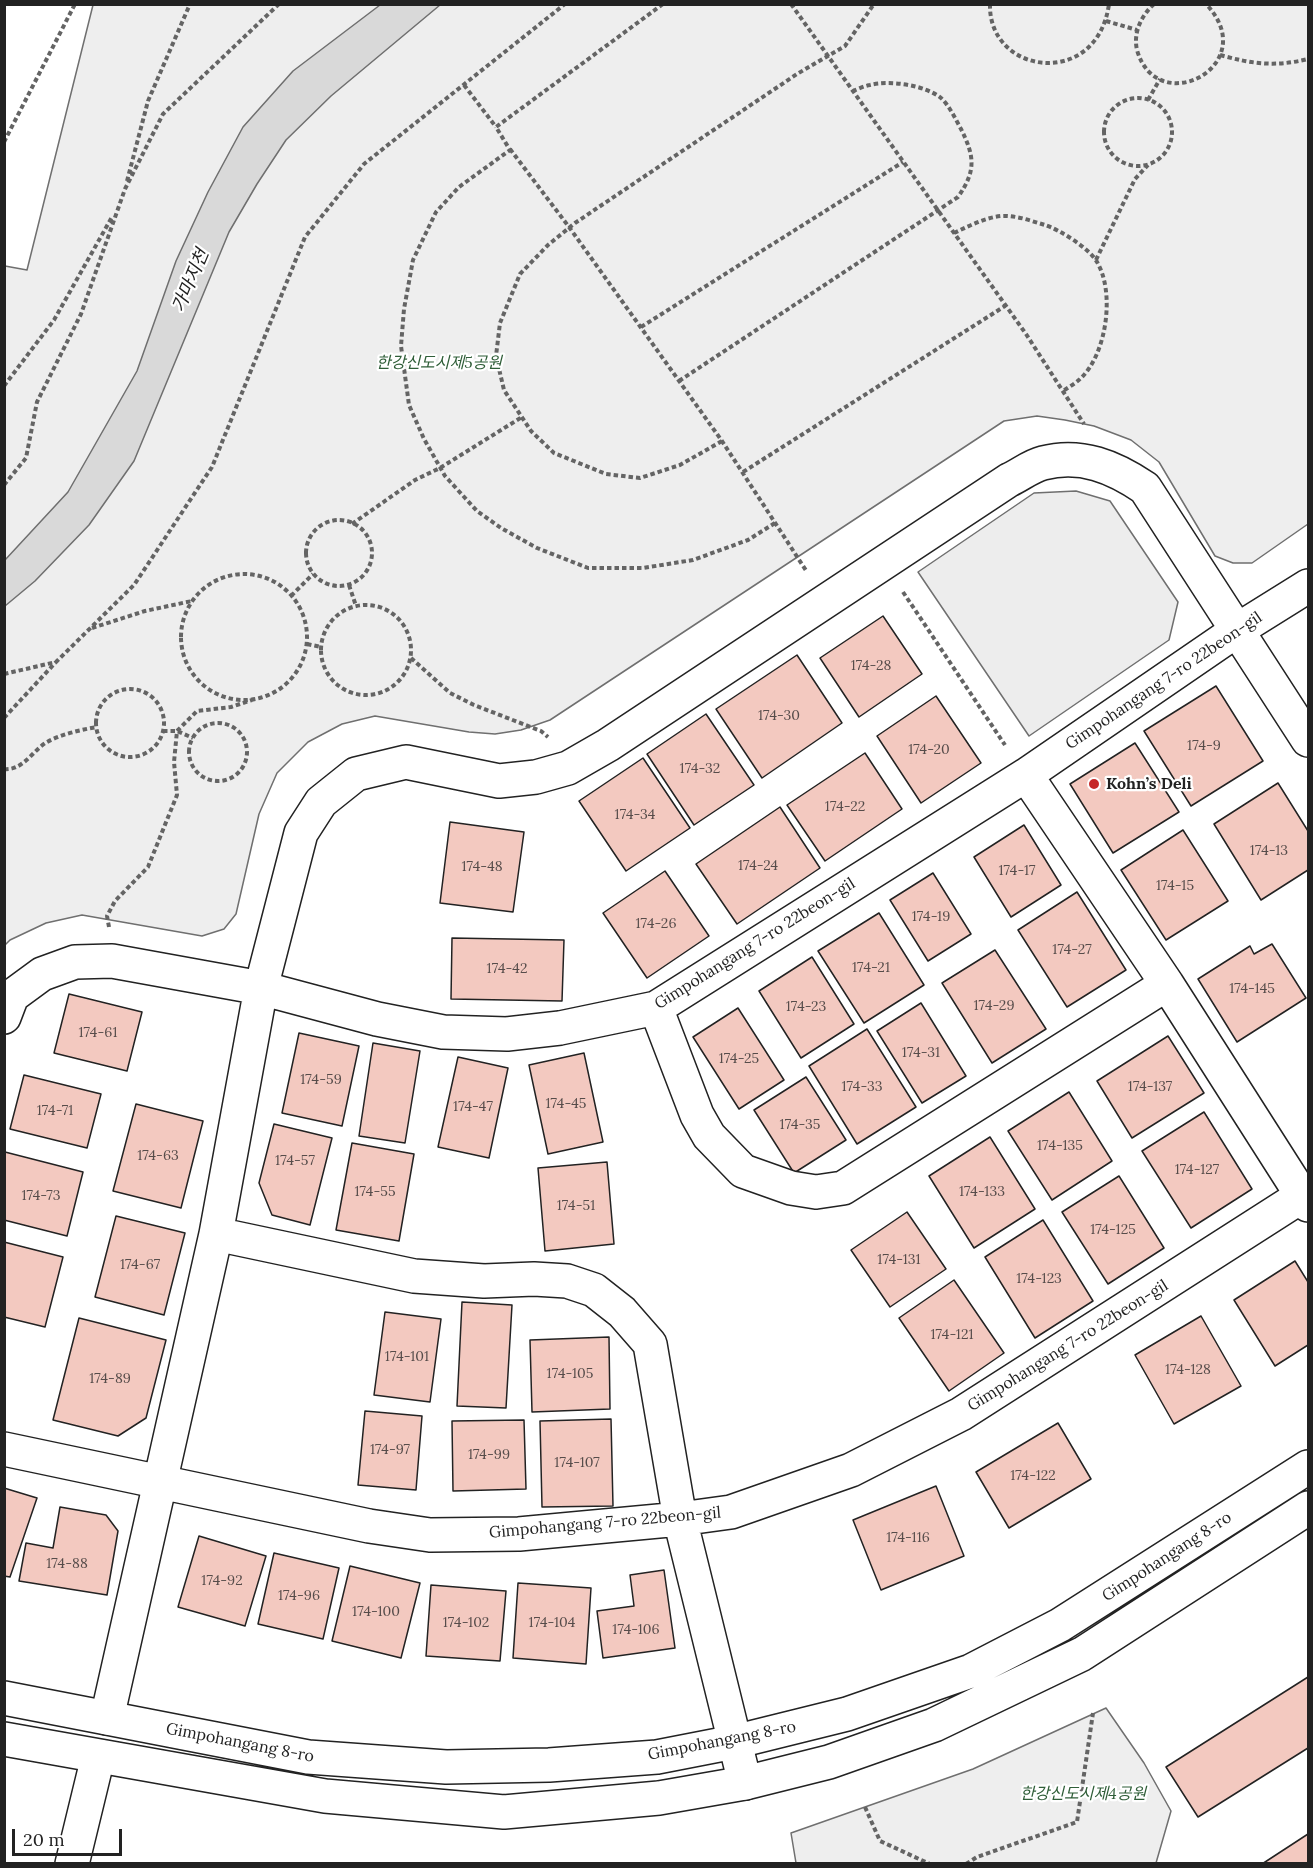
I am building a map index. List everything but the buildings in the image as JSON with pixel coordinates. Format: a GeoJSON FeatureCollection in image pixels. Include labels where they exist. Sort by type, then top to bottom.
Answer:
{"type":"FeatureCollection","features":[{"type":"Feature","properties":{"kind":"street"},"geometry":{"type":"LineString","coordinates":[[107,1718],[216,1234],[261,988],[301,833],[321,802],[356,774],[406,762],[499,780],[536,777],[568,768],[609,745],[1009,480],[1041,464],[1072,459],[1099,464],[1128,476],[1146,488],[1308,740]]}},
{"type":"Feature","properties":{"kind":"street","name":"Gimpohangang 7-ro 22beon-gil"},"geometry":{"type":"LineString","coordinates":[[4,1017],[12,996],[42,974],[75,962],[112,961],[261,988],[377,1019],[443,1032],[507,1034],[560,1028],[656,1008],[1026,775],[1239,630],[1308,586]]}},
{"type":"Feature","properties":{"kind":"street"},"geometry":{"type":"LineString","coordinates":[[1026,775],[1307,1198]]}},
{"type":"Feature","properties":{"kind":"street"},"geometry":{"type":"LineString","coordinates":[[656,1008],[696,1115],[709,1136],[743,1171],[791,1188],[816,1192],[843,1188],[1167,984]]}},
{"type":"Feature","properties":{"kind":"street","name":"Gimpohangang 7-ro 22beon-gil"},"geometry":{"type":"LineString","coordinates":[[4,1449],[160,1480],[369,1526],[430,1535],[519,1534],[680,1520],[731,1512],[851,1470],[961,1414],[1307,1198]]}},
{"type":"Feature","properties":{"kind":"street"},"geometry":{"type":"LineString","coordinates":[[216,1234],[414,1276],[484,1281],[534,1279],[567,1281],[594,1290],[622,1312],[650,1344],[680,1520],[745,1783]]}},
{"type":"Feature","properties":{"kind":"street","name":"Gimpohangang 8-ro"},"geometry":{"type":"LineString","coordinates":[[4,1698],[308,1757],[446,1767],[549,1765],[657,1757],[734,1742],[847,1714],[971,1671],[1060,1625],[1308,1467]]}},
{"type":"Feature","properties":{"kind":"street"},"geometry":{"type":"LineString","coordinates":[[4,1739],[325,1796],[504,1812],[659,1798],[745,1783],[829,1762],[934,1725],[1082,1654],[1308,1508]]}},
{"type":"Feature","properties":{"kind":"street"},"geometry":{"type":"LineString","coordinates":[[72,1863],[98,1757]]}},
{"type":"Feature","properties":{"kind":"path"},"geometry":{"type":"LineString","coordinates":[[4,142],[75,4]]}},
{"type":"Feature","properties":{"kind":"path"},"geometry":{"type":"LineString","coordinates":[[125,189],[148,101],[190,4]]}},
{"type":"Feature","properties":{"kind":"path"},"geometry":{"type":"LineString","coordinates":[[4,485],[26,458],[37,402],[81,314],[125,189],[164,114],[279,4]]}},
{"type":"Feature","properties":{"kind":"path"},"geometry":{"type":"LineString","coordinates":[[4,718],[56,662],[134,585],[212,467],[305,237],[364,164],[565,4]]}},
{"type":"Feature","properties":{"kind":"path"},"geometry":{"type":"LineString","coordinates":[[496,127],[663,4]]}},
{"type":"Feature","properties":{"kind":"path"},"geometry":{"type":"LineString","coordinates":[[791,4],[1005,306],[1085,425]]}},
{"type":"Feature","properties":{"kind":"path"},"geometry":{"type":"LineString","coordinates":[[722,441],[680,465],[640,478],[591,469],[554,453],[531,431],[504,390],[496,356],[500,323],[520,274],[569,227],[797,74],[845,46],[874,4]]}},
{"type":"Feature","properties":{"kind":"path"},"geometry":{"type":"LineString","coordinates":[[990,4],[995,30],[1007,46],[1023,58],[1042,64],[1062,63],[1081,55],[1096,42],[1106,21],[1109,4]]}},
{"type":"Feature","properties":{"kind":"path"},"geometry":{"type":"LineString","coordinates":[[1154,4],[1143,16],[1137,30],[1136,44],[1140,58],[1148,70],[1160,79],[1174,83],[1189,83],[1202,77],[1213,67],[1220,55],[1223,41],[1221,27],[1215,14],[1206,4]]}},
{"type":"Feature","properties":{"kind":"path"},"geometry":{"type":"LineString","coordinates":[[1106,21],[1137,30]]}},
{"type":"Feature","properties":{"kind":"path"},"geometry":{"type":"LineString","coordinates":[[1220,55],[1252,64],[1290,64],[1308,59]]}},
{"type":"Feature","properties":{"kind":"path"},"geometry":{"type":"LineString","coordinates":[[1148,100],[1160,79]]}},
{"type":"Feature","properties":{"kind":"path"},"geometry":{"type":"LineString","coordinates":[[679,381],[938,211],[958,197],[967,184],[972,166],[971,149],[942,99],[924,88],[900,84],[871,84],[853,91]]}},
{"type":"Feature","properties":{"kind":"path"},"geometry":{"type":"LineString","coordinates":[[464,85],[722,441],[807,573]]}},
{"type":"Feature","properties":{"kind":"path"},"geometry":{"type":"LineString","coordinates":[[1132,99],[1148,100],[1163,109],[1169,118],[1172,129],[1166,151],[1158,159],[1148,164],[1137,166],[1126,164],[1116,159],[1109,150],[1104,129],[1113,109],[1122,102],[1132,99]]}},
{"type":"Feature","properties":{"kind":"path"},"geometry":{"type":"LineString","coordinates":[[510,150],[459,187],[436,212],[413,260],[404,309],[401,346],[408,405],[445,476],[477,511],[501,528],[537,548],[588,568],[643,568],[693,560],[748,540],[775,523]]}},
{"type":"Feature","properties":{"kind":"path"},"geometry":{"type":"LineString","coordinates":[[641,327],[903,162]]}},
{"type":"Feature","properties":{"kind":"path"},"geometry":{"type":"LineString","coordinates":[[1096,260],[1135,179],[1148,164]]}},
{"type":"Feature","properties":{"kind":"path"},"geometry":{"type":"LineString","coordinates":[[4,386],[54,320],[118,207]]}},
{"type":"Feature","properties":{"kind":"path"},"geometry":{"type":"LineString","coordinates":[[954,233],[979,222],[1002,216],[1023,218],[1051,227],[1069,237],[1096,260],[1107,292],[1106,316],[1101,343],[1082,377],[1063,392]]}},
{"type":"Feature","properties":{"kind":"path"},"geometry":{"type":"LineString","coordinates":[[743,472],[1005,306]]}},
{"type":"Feature","properties":{"kind":"path"},"geometry":{"type":"LineString","coordinates":[[352,524],[415,480],[440,468],[522,417]]}},
{"type":"Feature","properties":{"kind":"path"},"geometry":{"type":"LineString","coordinates":[[338,520],[352,524],[366,534],[372,554],[366,573],[349,585],[339,587],[328,585],[314,574],[306,560],[306,549],[317,529],[327,522],[338,520]]}},
{"type":"Feature","properties":{"kind":"path"},"geometry":{"type":"LineString","coordinates":[[109,927],[107,916],[116,902],[148,867],[177,795],[174,762],[177,731],[197,711],[231,707],[258,699],[278,690],[292,677],[303,660],[306,644],[305,620],[297,603],[284,588],[267,578],[247,574],[226,576],[207,586],[193,601],[183,621],[182,643],[187,664],[199,681],[216,693],[237,700],[258,699]]}},
{"type":"Feature","properties":{"kind":"path"},"geometry":{"type":"LineString","coordinates":[[291,596],[314,574]]}},
{"type":"Feature","properties":{"kind":"path"},"geometry":{"type":"LineString","coordinates":[[349,585],[356,606]]}},
{"type":"Feature","properties":{"kind":"path"},"geometry":{"type":"LineString","coordinates":[[903,591],[1008,749]]}},
{"type":"Feature","properties":{"kind":"path"},"geometry":{"type":"LineString","coordinates":[[90,629],[145,611],[193,601]]}},
{"type":"Feature","properties":{"kind":"path"},"geometry":{"type":"LineString","coordinates":[[363,604],[378,606],[392,613],[402,622],[409,636],[411,651],[409,666],[390,689],[376,695],[361,695],[347,692],[335,683],[326,671],[321,657],[321,647],[327,628],[336,616],[348,608],[363,604]]}},
{"type":"Feature","properties":{"kind":"path"},"geometry":{"type":"LineString","coordinates":[[306,644],[321,647]]}},
{"type":"Feature","properties":{"kind":"path"},"geometry":{"type":"LineString","coordinates":[[410,658],[450,693],[474,705],[541,731],[556,745]]}},
{"type":"Feature","properties":{"kind":"path"},"geometry":{"type":"LineString","coordinates":[[4,674],[56,662]]}},
{"type":"Feature","properties":{"kind":"path"},"geometry":{"type":"LineString","coordinates":[[123,688],[134,688],[155,698],[163,713],[164,731],[159,742],[150,750],[139,756],[127,757],[117,754],[101,740],[96,719],[99,709],[113,693],[123,688]]}},
{"type":"Feature","properties":{"kind":"path"},"geometry":{"type":"LineString","coordinates":[[207,724],[227,724],[236,729],[246,743],[246,761],[242,769],[235,776],[218,781],[208,780],[199,775],[189,758],[189,747],[193,738],[198,730],[207,724]]}},
{"type":"Feature","properties":{"kind":"path"},"geometry":{"type":"LineString","coordinates":[[4,769],[23,764],[46,743],[75,731],[97,727]]}},
{"type":"Feature","properties":{"kind":"path"},"geometry":{"type":"LineString","coordinates":[[164,731],[177,731],[193,738]]}},
{"type":"Feature","properties":{"kind":"path"},"geometry":{"type":"LineString","coordinates":[[966,1863],[976,1857],[1077,1822],[1093,1713]]}},
{"type":"Feature","properties":{"kind":"path"},"geometry":{"type":"LineString","coordinates":[[865,1807],[880,1841],[930,1863]]}},
{"type":"Feature","properties":{"kind":"green space","name":"한강신도시제5공원"},"geometry":{"type":"Polygon","coordinates":[[[93,5],[1308,5],[1308,524],[1252,563],[1233,563],[1215,556],[1159,462],[1131,440],[1094,426],[1065,420],[1037,416],[1004,421],[550,720],[521,730],[495,734],[469,732],[375,716],[342,724],[308,742],[277,773],[259,814],[236,914],[224,929],[202,936],[82,915],[46,923],[10,940],[5,945],[5,266],[27,270],[93,5]]]}},
{"type":"Feature","properties":{"kind":"green space","name":"한강신도시제4공원"},"geometry":{"type":"Polygon","coordinates":[[[1106,1708],[1144,1763],[1171,1811],[1156,1863],[796,1863],[791,1833],[973,1769],[1106,1708]]]}},
{"type":"Feature","properties":{"kind":"shaded area"},"geometry":{"type":"Polygon","coordinates":[[[1076,491],[1110,501],[1178,602],[1169,640],[1029,736],[918,572],[1034,493],[1076,491]]]}},
{"type":"Feature","properties":{"kind":"water","name":"가마지천"},"geometry":{"type":"Polygon","coordinates":[[[380,5],[440,5],[331,96],[286,140],[229,232],[134,461],[89,525],[35,581],[5,606],[5,560],[68,492],[137,371],[176,261],[208,192],[243,127],[293,71],[380,5]]]}},
{"type":"Feature","properties":{"kind":"place","name":"Kohn’s Deli"},"geometry":{"type":"Point","coordinates":[1094,784]}}]}
